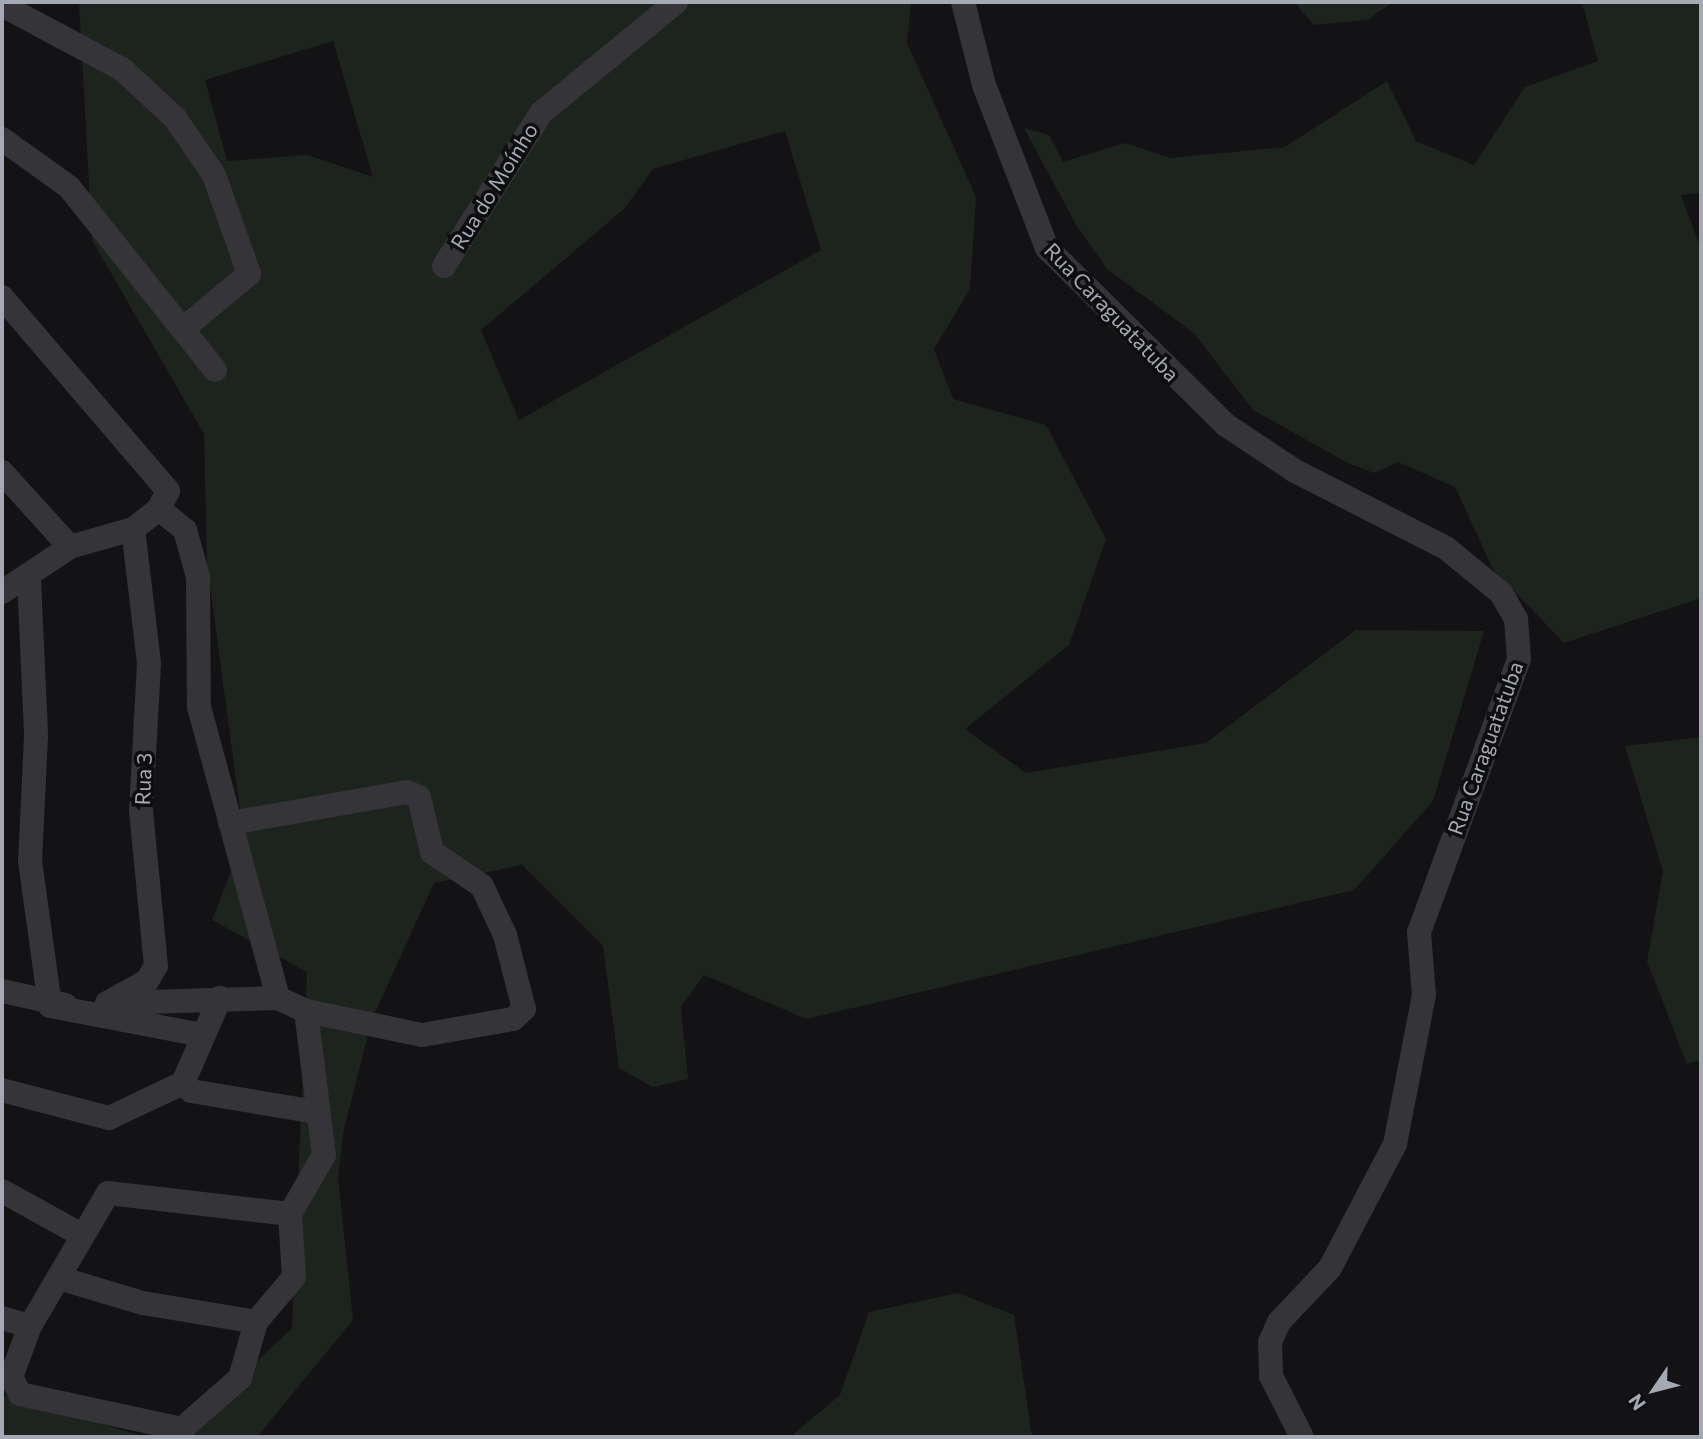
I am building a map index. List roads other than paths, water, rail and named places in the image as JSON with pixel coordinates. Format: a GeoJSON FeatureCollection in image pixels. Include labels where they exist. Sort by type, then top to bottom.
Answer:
{"type":"FeatureCollection","features":[{"type":"Feature","properties":{"kind":"street","name":"Rua do Moínho"},"geometry":{"type":"LineString","coordinates":[[444,266],[541,113],[676,2]]}},
{"type":"Feature","properties":{"kind":"street","name":"Rua Caraguatatuba"},"geometry":{"type":"LineString","coordinates":[[964,2],[984,85],[1047,248],[1226,425],[1295,471],[1446,548],[1494,586],[1516,619],[1519,659],[1419,932],[1424,995],[1395,1143],[1330,1268],[1279,1322],[1270,1342],[1271,1376],[1302,1437]]}},
{"type":"Feature","properties":{"kind":"street"},"geometry":{"type":"LineString","coordinates":[[2,5],[122,69],[175,118],[214,175],[249,274],[183,329]]}},
{"type":"Feature","properties":{"kind":"street"},"geometry":{"type":"LineString","coordinates":[[2,139],[69,187],[215,370]]}},
{"type":"Feature","properties":{"kind":"street"},"geometry":{"type":"LineString","coordinates":[[2,297],[168,491],[159,509],[133,529],[70,547],[29,579],[2,593]]}},
{"type":"Feature","properties":{"kind":"street"},"geometry":{"type":"LineString","coordinates":[[2,472],[70,547]]}},
{"type":"Feature","properties":{"kind":"street"},"geometry":{"type":"LineString","coordinates":[[159,509],[185,530],[198,577],[199,708],[278,998]]}},
{"type":"Feature","properties":{"kind":"street","name":"Rua 3"},"geometry":{"type":"LineString","coordinates":[[107,1003],[146,981],[156,966],[141,811],[149,663],[133,529]]}},
{"type":"Feature","properties":{"kind":"street"},"geometry":{"type":"LineString","coordinates":[[29,579],[36,736],[30,861],[50,1006]]}},
{"type":"Feature","properties":{"kind":"street"},"geometry":{"type":"LineString","coordinates":[[50,1006],[278,998],[306,1011],[422,1035],[513,1019],[524,1009],[505,935],[482,886],[432,852],[419,797],[407,792],[230,823]]}},
{"type":"Feature","properties":{"kind":"street"},"geometry":{"type":"LineString","coordinates":[[2,991],[50,1006],[202,1035]]}},
{"type":"Feature","properties":{"kind":"street"},"geometry":{"type":"LineString","coordinates":[[2,1090],[109,1118],[183,1083],[220,998]]}},
{"type":"Feature","properties":{"kind":"street"},"geometry":{"type":"LineString","coordinates":[[290,1214],[118,1191],[101,1199],[30,1326],[11,1377],[20,1394],[182,1433],[240,1378],[256,1322],[294,1277],[290,1214],[324,1155],[316,1112],[306,1011]]}},
{"type":"Feature","properties":{"kind":"street"},"geometry":{"type":"LineString","coordinates":[[183,1083],[191,1091],[316,1112]]}},
{"type":"Feature","properties":{"kind":"street"},"geometry":{"type":"LineString","coordinates":[[2,1191],[80,1234]]}},
{"type":"Feature","properties":{"kind":"street"},"geometry":{"type":"LineString","coordinates":[[59,1278],[143,1303],[256,1322]]}},
{"type":"Feature","properties":{"kind":"street"},"geometry":{"type":"LineString","coordinates":[[2,1318],[30,1326]]}}]}
